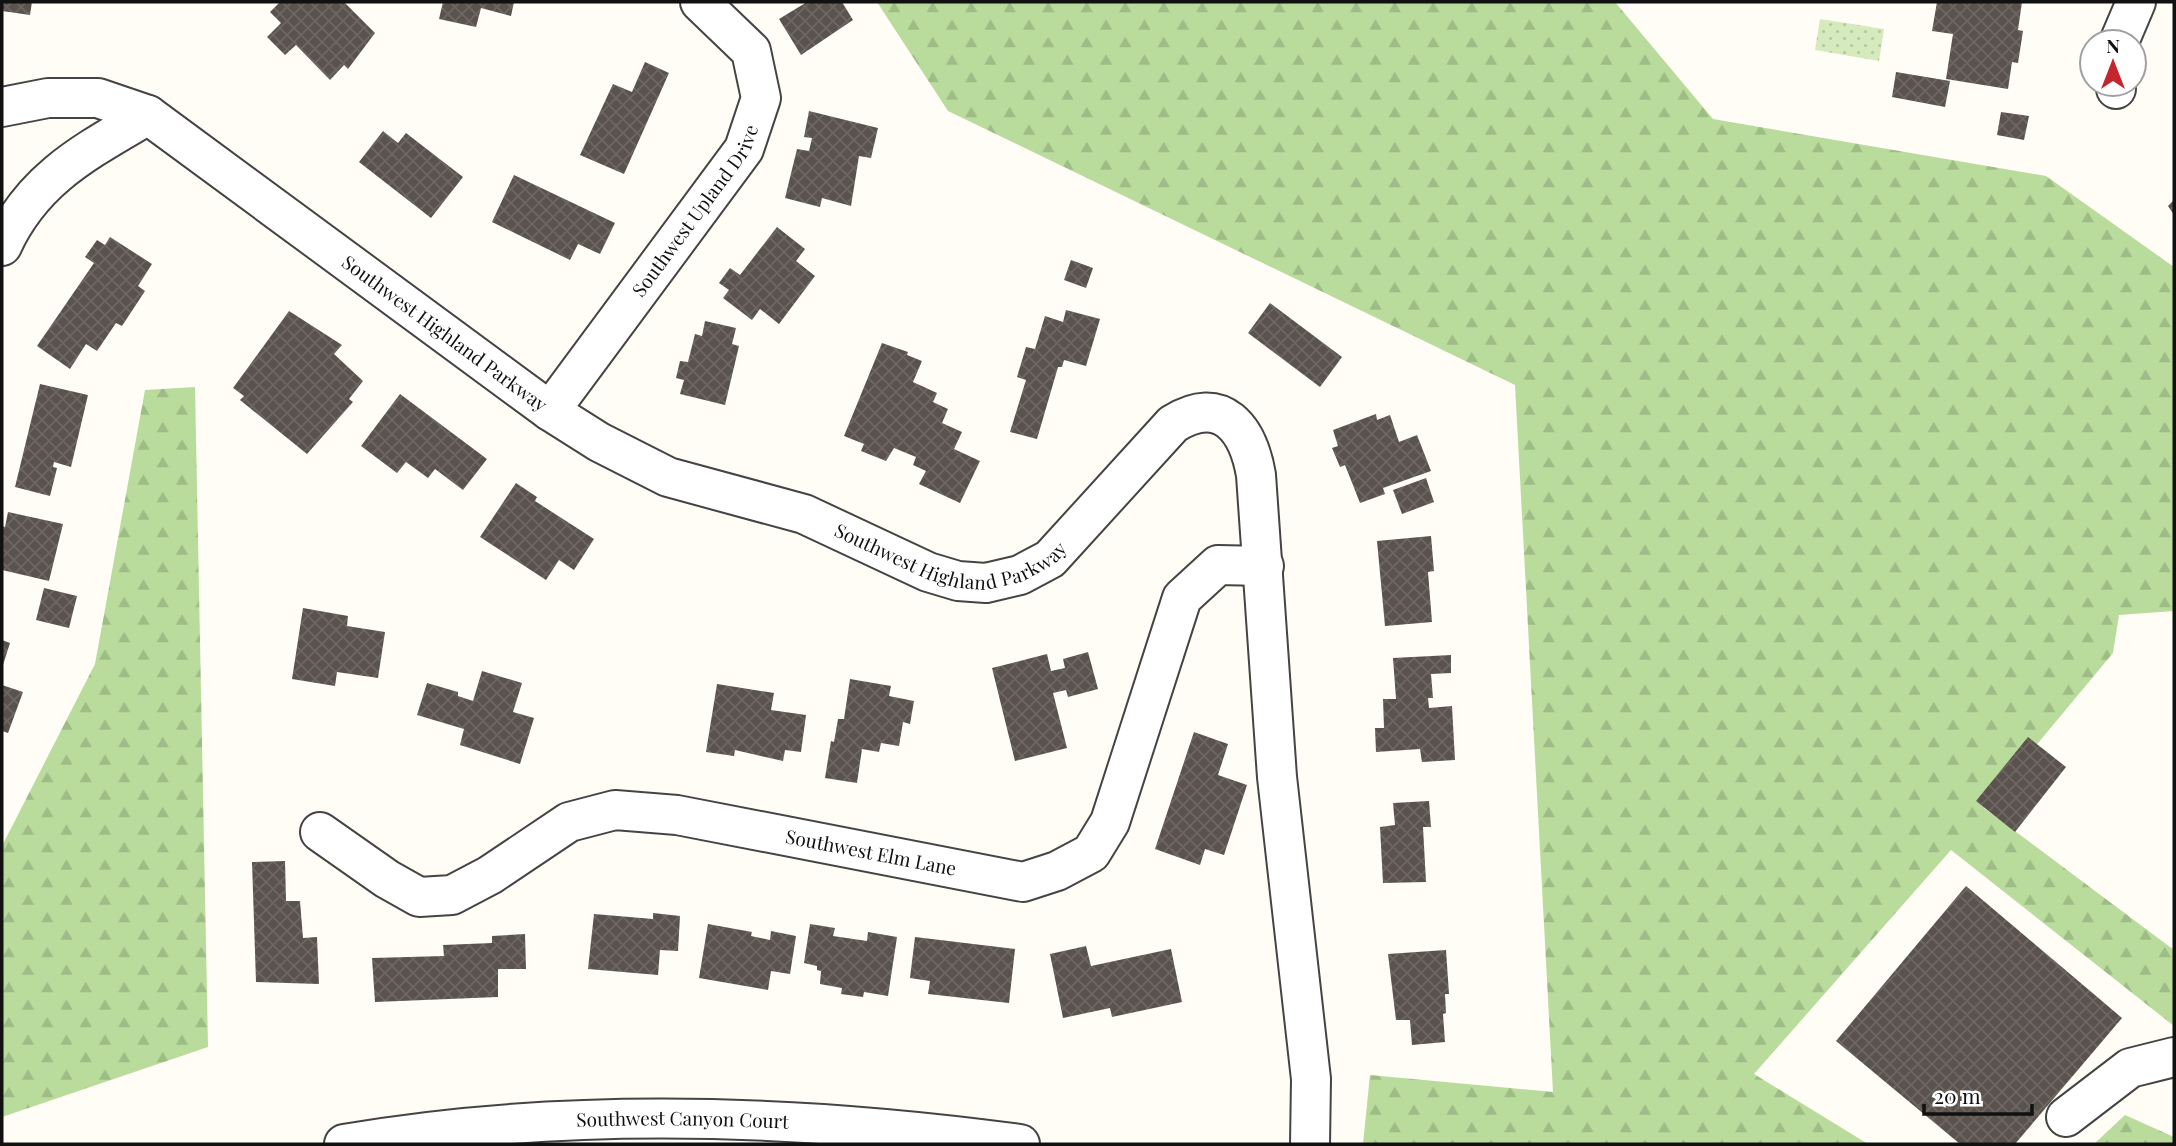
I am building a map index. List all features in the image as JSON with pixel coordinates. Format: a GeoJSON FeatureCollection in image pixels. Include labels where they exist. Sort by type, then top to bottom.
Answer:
{"type":"FeatureCollection","features":[{"type":"Feature","properties":{"kind":"street","name":"Southwest Upland Drive"},"geometry":{"type":"LineString","coordinates":[[550,411],[744,149],[761,98],[751,51],[700,2]]}},
{"type":"Feature","properties":{"kind":"street"},"geometry":{"type":"LineString","coordinates":[[2125,28],[2136,2]]}},
{"type":"Feature","properties":{"kind":"street","name":"Southwest Highland Parkway"},"geometry":{"type":"LineString","coordinates":[[2,107],[48,98],[98,98],[148,114],[550,411],[599,442],[668,477],[804,514],[928,572],[958,581],[986,583],[1020,575],[1051,559],[1173,424],[1185,417],[1202,413],[1219,415],[1235,423],[1252,453],[1264,566],[1277,777],[1311,1079],[1310,1144]]}},
{"type":"Feature","properties":{"kind":"street"},"geometry":{"type":"LineString","coordinates":[[2,246],[30,199],[64,165],[148,114]]}},
{"type":"Feature","properties":{"kind":"street","name":"Southwest Elm Lane"},"geometry":{"type":"LineString","coordinates":[[320,832],[387,879],[419,897],[452,895],[490,875],[569,822],[615,810],[677,815],[1023,882],[1057,871],[1091,853],[1110,822],[1182,598],[1218,565],[1264,566]]}},
{"type":"Feature","properties":{"kind":"street"},"geometry":{"type":"LineString","coordinates":[[2066,1117],[2130,1068],[2174,1057]]}},
{"type":"Feature","properties":{"kind":"street","name":"Southwest Canyon Court"},"geometry":{"type":"LineString","coordinates":[[344,1144],[562,1121],[675,1119],[833,1124],[932,1132],[1020,1144]]}},
{"type":"Feature","properties":{"kind":"green space"},"geometry":{"type":"Polygon","coordinates":[[[877,2],[1615,2],[1713,119],[2046,176],[2174,267],[2174,611],[2119,615],[2113,653],[1984,808],[2174,950],[2174,1026],[1951,850],[1754,1074],[1868,1144],[1363,1144],[1370,1075],[1553,1092],[1515,385],[948,111],[877,2]]]}},
{"type":"Feature","properties":{"kind":"green space"},"geometry":{"type":"Polygon","coordinates":[[[1820,19],[1884,29],[1879,61],[1815,50],[1820,19]]]}},
{"type":"Feature","properties":{"kind":"green space"},"geometry":{"type":"Polygon","coordinates":[[[195,387],[208,1047],[2,1117],[2,846],[95,664],[145,390],[195,387]]]}},
{"type":"Feature","properties":{"kind":"green space"},"geometry":{"type":"Polygon","coordinates":[[[2125,1115],[2174,1137],[2174,1144],[2094,1144],[2125,1115]]]}},
{"type":"Feature","properties":{"kind":"building"},"geometry":{"type":"Polygon","coordinates":[[[2,2],[32,2],[30,15],[2,11],[2,2]]]}},
{"type":"Feature","properties":{"kind":"building"},"geometry":{"type":"Polygon","coordinates":[[[280,2],[344,2],[375,33],[348,69],[344,65],[330,80],[296,45],[285,55],[267,37],[281,23],[270,12],[280,2]]]}},
{"type":"Feature","properties":{"kind":"building"},"geometry":{"type":"Polygon","coordinates":[[[443,2],[514,2],[511,16],[481,8],[476,27],[439,19],[443,2]]]}},
{"type":"Feature","properties":{"kind":"building"},"geometry":{"type":"Polygon","coordinates":[[[807,2],[842,2],[853,20],[801,55],[779,19],[807,2]]]}},
{"type":"Feature","properties":{"kind":"building"},"geometry":{"type":"Polygon","coordinates":[[[1937,2],[2022,2],[2018,30],[2023,31],[2018,63],[2012,62],[2008,89],[1946,79],[1953,34],[1932,31],[1937,2]]]}},
{"type":"Feature","properties":{"kind":"building"},"geometry":{"type":"Polygon","coordinates":[[[645,62],[669,73],[624,174],[580,155],[613,84],[632,92],[645,62]]]}},
{"type":"Feature","properties":{"kind":"building"},"geometry":{"type":"Polygon","coordinates":[[[1896,72],[1950,81],[1945,107],[1892,97],[1896,72]]]}},
{"type":"Feature","properties":{"kind":"building"},"geometry":{"type":"Polygon","coordinates":[[[809,111],[878,128],[871,158],[859,156],[851,206],[822,198],[820,207],[785,198],[797,149],[809,151],[812,138],[804,137],[809,111]]]}},
{"type":"Feature","properties":{"kind":"building"},"geometry":{"type":"Polygon","coordinates":[[[2001,112],[2029,116],[2024,140],[1997,135],[2001,112]]]}},
{"type":"Feature","properties":{"kind":"building"},"geometry":{"type":"Polygon","coordinates":[[[383,131],[398,143],[406,133],[463,177],[431,218],[359,162],[383,131]]]}},
{"type":"Feature","properties":{"kind":"building"},"geometry":{"type":"Polygon","coordinates":[[[514,175],[615,223],[600,254],[578,244],[570,260],[492,222],[514,175]]]}},
{"type":"Feature","properties":{"kind":"building"},"geometry":{"type":"Polygon","coordinates":[[[2174,200],[2174,215],[2168,206],[2174,200]]]}},
{"type":"Feature","properties":{"kind":"building"},"geometry":{"type":"Polygon","coordinates":[[[777,227],[805,249],[796,261],[815,276],[779,324],[760,309],[752,320],[723,298],[729,290],[719,283],[730,268],[740,275],[777,227]]]}},
{"type":"Feature","properties":{"kind":"building"},"geometry":{"type":"Polygon","coordinates":[[[110,237],[152,264],[138,286],[145,291],[122,326],[116,323],[97,351],[86,344],[70,369],[37,346],[94,263],[85,257],[97,240],[105,245],[110,237]]]}},
{"type":"Feature","properties":{"kind":"building"},"geometry":{"type":"Polygon","coordinates":[[[1071,260],[1093,268],[1086,288],[1064,280],[1071,260]]]}},
{"type":"Feature","properties":{"kind":"building"},"geometry":{"type":"Polygon","coordinates":[[[1270,303],[1342,357],[1320,387],[1248,333],[1270,303]]]}},
{"type":"Feature","properties":{"kind":"building"},"geometry":{"type":"Polygon","coordinates":[[[1066,310],[1100,319],[1086,366],[1064,360],[1062,367],[1058,367],[1037,439],[1010,432],[1026,380],[1017,377],[1026,347],[1035,349],[1045,316],[1063,322],[1066,310]]]}},
{"type":"Feature","properties":{"kind":"building"},"geometry":{"type":"Polygon","coordinates":[[[289,311],[342,345],[334,354],[363,381],[349,399],[353,402],[307,454],[240,400],[244,396],[233,388],[289,311]]]}},
{"type":"Feature","properties":{"kind":"building"},"geometry":{"type":"Polygon","coordinates":[[[705,321],[736,328],[732,344],[739,346],[725,405],[680,394],[684,380],[676,378],[680,361],[688,362],[695,334],[702,336],[705,321]]]}},
{"type":"Feature","properties":{"kind":"building"},"geometry":{"type":"Polygon","coordinates":[[[882,343],[908,352],[907,355],[922,361],[913,382],[937,393],[933,402],[948,409],[942,423],[962,432],[954,449],[980,461],[960,503],[919,484],[926,471],[913,465],[916,457],[894,448],[886,461],[861,451],[864,444],[844,436],[882,343]]]}},
{"type":"Feature","properties":{"kind":"building"},"geometry":{"type":"Polygon","coordinates":[[[40,384],[88,395],[71,467],[54,462],[53,467],[57,468],[50,496],[15,487],[40,384]]]}},
{"type":"Feature","properties":{"kind":"building"},"geometry":{"type":"Polygon","coordinates":[[[400,394],[487,459],[463,490],[435,469],[428,478],[406,462],[397,473],[361,446],[400,394]]]}},
{"type":"Feature","properties":{"kind":"building"},"geometry":{"type":"Polygon","coordinates":[[[1376,414],[1377,420],[1390,415],[1399,442],[1417,435],[1431,471],[1383,488],[1385,494],[1360,503],[1345,465],[1340,467],[1332,448],[1338,446],[1333,430],[1376,414]]]}},
{"type":"Feature","properties":{"kind":"building"},"geometry":{"type":"Polygon","coordinates":[[[1426,478],[1434,502],[1402,514],[1393,490],[1426,478]]]}},
{"type":"Feature","properties":{"kind":"building"},"geometry":{"type":"Polygon","coordinates":[[[516,483],[537,497],[535,501],[594,539],[574,570],[559,560],[546,580],[480,537],[516,483]]]}},
{"type":"Feature","properties":{"kind":"building"},"geometry":{"type":"Polygon","coordinates":[[[8,512],[63,524],[49,581],[2,570],[2,526],[5,527],[8,512]]]}},
{"type":"Feature","properties":{"kind":"building"},"geometry":{"type":"Polygon","coordinates":[[[1431,536],[1434,571],[1428,572],[1432,622],[1385,626],[1377,541],[1431,536]]]}},
{"type":"Feature","properties":{"kind":"building"},"geometry":{"type":"Polygon","coordinates":[[[44,588],[77,596],[69,628],[36,620],[44,588]]]}},
{"type":"Feature","properties":{"kind":"building"},"geometry":{"type":"Polygon","coordinates":[[[303,608],[348,616],[347,626],[385,632],[378,678],[337,672],[335,686],[292,679],[303,608]]]}},
{"type":"Feature","properties":{"kind":"building"},"geometry":{"type":"Polygon","coordinates":[[[2,640],[10,643],[2,668],[2,640]]]}},
{"type":"Feature","properties":{"kind":"building"},"geometry":{"type":"Polygon","coordinates":[[[1088,652],[1098,689],[1068,697],[1066,690],[1053,693],[1067,748],[1015,761],[992,668],[1047,654],[1051,671],[1065,668],[1063,659],[1088,652]]]}},
{"type":"Feature","properties":{"kind":"building"},"geometry":{"type":"Polygon","coordinates":[[[1451,655],[1451,673],[1431,674],[1433,698],[1428,698],[1429,708],[1452,706],[1455,760],[1422,762],[1420,749],[1376,752],[1375,728],[1384,728],[1383,699],[1396,699],[1393,658],[1451,655]]]}},
{"type":"Feature","properties":{"kind":"building"},"geometry":{"type":"Polygon","coordinates":[[[482,671],[522,683],[513,712],[534,718],[520,764],[460,745],[464,729],[417,715],[427,683],[458,692],[458,696],[473,701],[482,671]]]}},
{"type":"Feature","properties":{"kind":"building"},"geometry":{"type":"Polygon","coordinates":[[[850,679],[891,686],[889,696],[914,701],[910,724],[903,722],[899,746],[881,743],[879,752],[862,749],[857,783],[825,778],[831,741],[834,742],[838,719],[844,719],[850,679]]]}},
{"type":"Feature","properties":{"kind":"building"},"geometry":{"type":"Polygon","coordinates":[[[717,684],[774,693],[771,710],[806,715],[801,752],[785,750],[783,761],[735,750],[734,756],[706,752],[717,684]]]}},
{"type":"Feature","properties":{"kind":"building"},"geometry":{"type":"Polygon","coordinates":[[[2,685],[23,692],[8,733],[2,731],[2,685]]]}},
{"type":"Feature","properties":{"kind":"building"},"geometry":{"type":"Polygon","coordinates":[[[1194,732],[1228,744],[1218,775],[1247,785],[1224,855],[1205,849],[1200,865],[1155,849],[1194,732]]]}},
{"type":"Feature","properties":{"kind":"building"},"geometry":{"type":"Polygon","coordinates":[[[2028,737],[2066,767],[2015,832],[1976,801],[2028,737]]]}},
{"type":"Feature","properties":{"kind":"building"},"geometry":{"type":"Polygon","coordinates":[[[1429,801],[1431,827],[1423,827],[1426,882],[1383,883],[1380,827],[1395,825],[1393,803],[1429,801]]]}},
{"type":"Feature","properties":{"kind":"building"},"geometry":{"type":"Polygon","coordinates":[[[285,861],[286,901],[300,901],[303,938],[317,937],[319,984],[256,982],[252,862],[285,861]]]}},
{"type":"Feature","properties":{"kind":"building"},"geometry":{"type":"Polygon","coordinates":[[[1966,886],[2122,1018],[2015,1144],[1960,1144],[1836,1041],[1966,886]]]}},
{"type":"Feature","properties":{"kind":"building"},"geometry":{"type":"Polygon","coordinates":[[[653,913],[680,916],[678,951],[660,950],[658,975],[588,969],[594,914],[653,919],[653,913]]]}},
{"type":"Feature","properties":{"kind":"building"},"geometry":{"type":"Polygon","coordinates":[[[708,924],[752,932],[751,936],[770,940],[771,931],[796,936],[790,974],[771,971],[768,990],[699,978],[708,924]]]}},
{"type":"Feature","properties":{"kind":"building"},"geometry":{"type":"Polygon","coordinates":[[[810,924],[835,928],[833,936],[867,941],[868,932],[897,937],[888,996],[864,992],[863,997],[841,994],[842,988],[820,984],[821,971],[817,970],[817,966],[804,963],[810,924]]]}},
{"type":"Feature","properties":{"kind":"building"},"geometry":{"type":"Polygon","coordinates":[[[525,934],[526,969],[498,969],[498,997],[375,1002],[372,958],[444,956],[443,945],[492,943],[492,936],[525,934]]]}},
{"type":"Feature","properties":{"kind":"building"},"geometry":{"type":"Polygon","coordinates":[[[915,937],[1015,949],[1009,1003],[928,994],[930,981],[910,978],[915,937]]]}},
{"type":"Feature","properties":{"kind":"building"},"geometry":{"type":"Polygon","coordinates":[[[1086,946],[1091,966],[1171,949],[1182,1002],[1112,1017],[1110,1008],[1063,1018],[1050,954],[1086,946]]]}},
{"type":"Feature","properties":{"kind":"building"},"geometry":{"type":"Polygon","coordinates":[[[1446,950],[1449,994],[1445,994],[1446,1013],[1443,1014],[1445,1042],[1412,1045],[1410,1020],[1396,1020],[1388,954],[1446,950]]]}}]}
